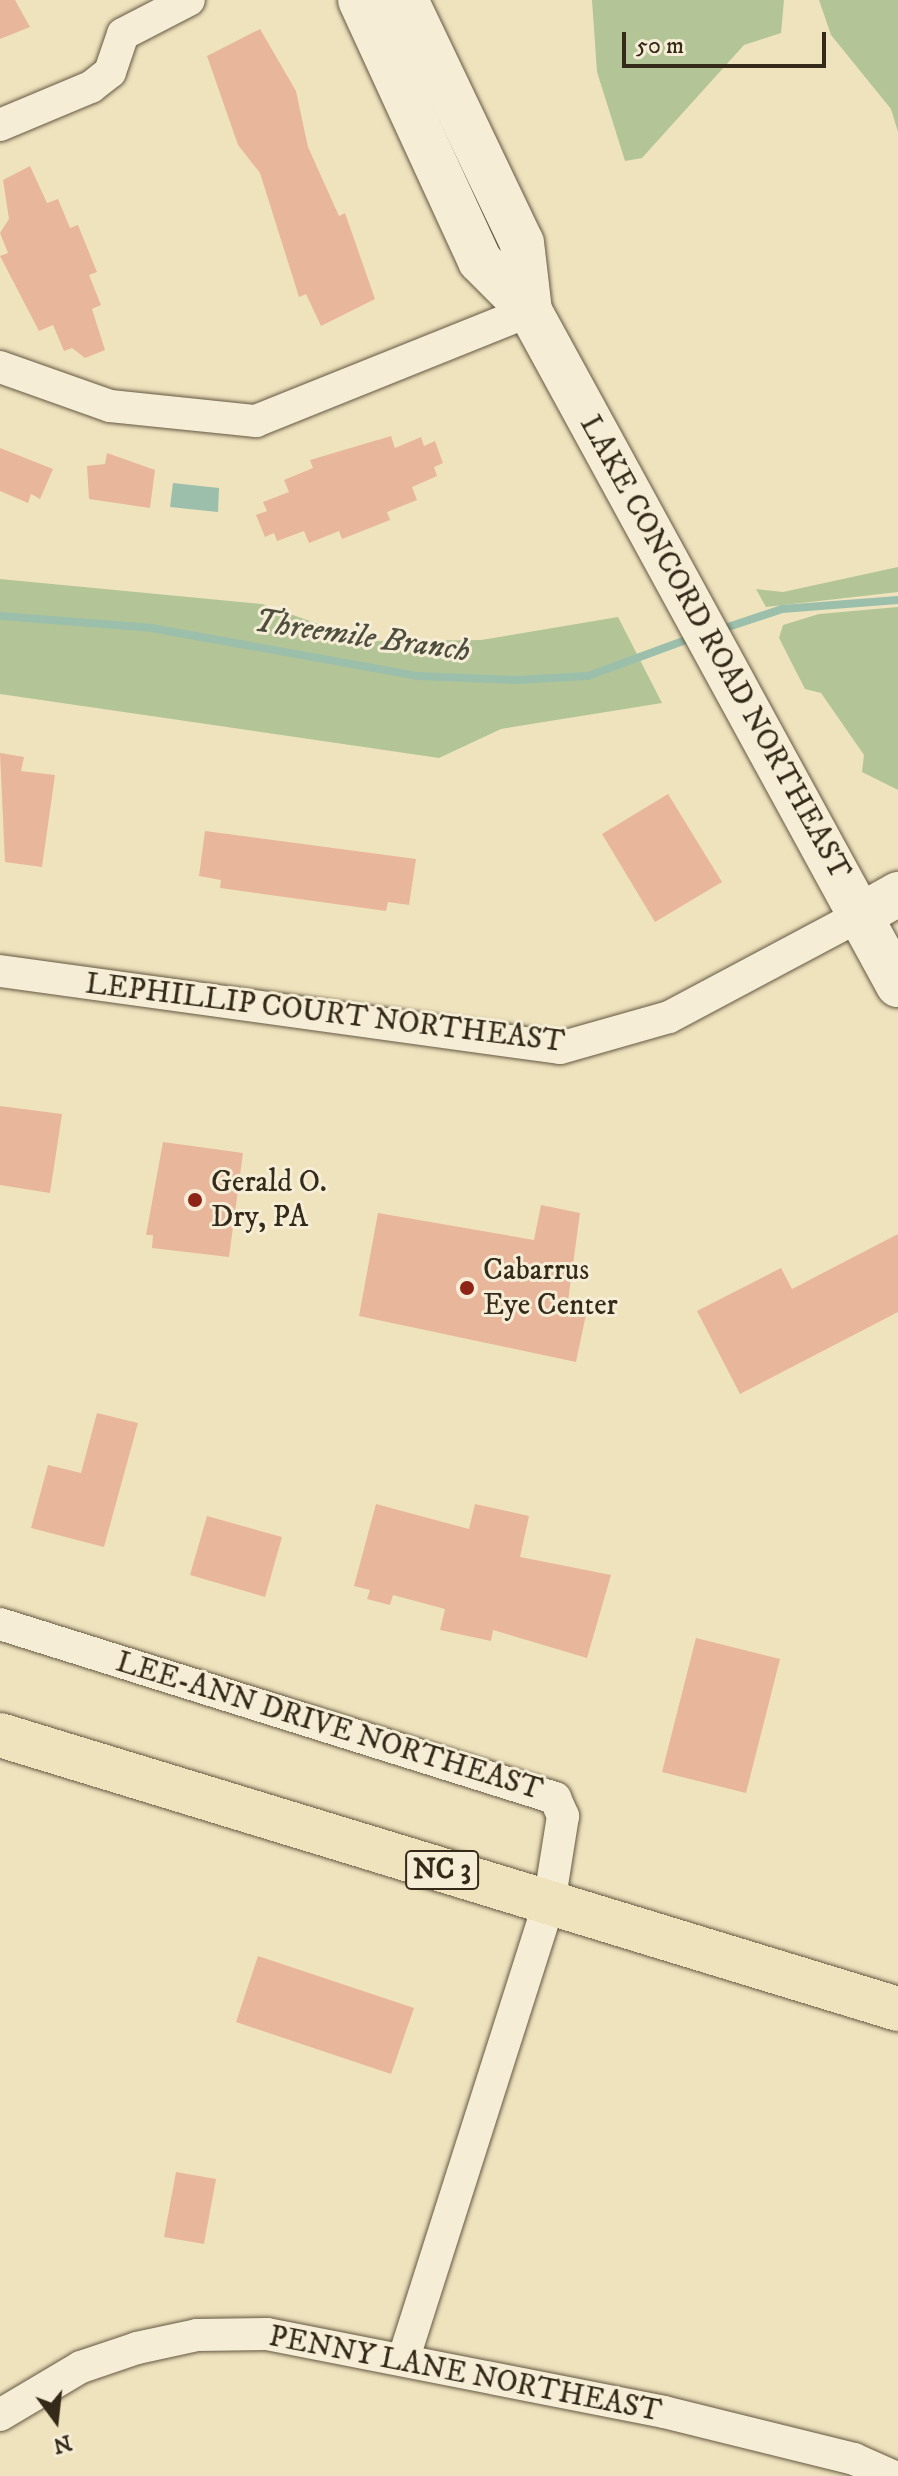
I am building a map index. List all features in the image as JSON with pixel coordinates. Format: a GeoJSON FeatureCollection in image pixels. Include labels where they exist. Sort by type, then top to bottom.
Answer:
{"type":"FeatureCollection","features":[{"type":"Feature","properties":{"kind":"main road","name":"LAKE CONCORD ROAD NORTHEAST"},"geometry":{"type":"LineString","coordinates":[[360,0],[480,261],[530,311],[898,985]]}},
{"type":"Feature","properties":{"kind":"main road","name":"LAKE CONCORD ROAD NORTHEAST"},"geometry":{"type":"LineString","coordinates":[[406,0],[522,243],[530,311]]}},
{"type":"Feature","properties":{"kind":"main road"},"geometry":{"type":"LineString","coordinates":[[861,915],[898,894]]}},
{"type":"Feature","properties":{"kind":"main road","name":"NC 3"},"geometry":{"type":"LineString","coordinates":[[0,1735],[898,2009]]}},
{"type":"Feature","properties":{"kind":"street"},"geometry":{"type":"LineString","coordinates":[[0,125],[91,87],[110,72],[123,34],[189,0]]}},
{"type":"Feature","properties":{"kind":"street"},"geometry":{"type":"LineString","coordinates":[[0,367],[110,406],[256,421],[530,311]]}},
{"type":"Feature","properties":{"kind":"street","name":"LEPHILLIP COURT NORTHEAST"},"geometry":{"type":"LineString","coordinates":[[0,971],[560,1048],[669,1017],[861,915]]}},
{"type":"Feature","properties":{"kind":"street","name":"LEE-ANN DRIVE NORTHEAST"},"geometry":{"type":"LineString","coordinates":[[0,1624],[555,1798],[563,1816],[549,1903],[404,2358]]}},
{"type":"Feature","properties":{"kind":"street","name":"PENNY LANE NORTHEAST"},"geometry":{"type":"LineString","coordinates":[[0,2415],[81,2367],[197,2335],[267,2334],[404,2358],[664,2412],[854,2459],[892,2476]]}},
{"type":"Feature","properties":{"kind":"shaded area"},"geometry":{"type":"Polygon","coordinates":[[[592,0],[784,0],[781,33],[744,45],[642,158],[625,161],[597,72],[592,0]]]}},
{"type":"Feature","properties":{"kind":"shaded area"},"geometry":{"type":"Polygon","coordinates":[[[819,0],[898,0],[898,132],[891,109],[831,35],[819,0]]]}},
{"type":"Feature","properties":{"kind":"shaded area"},"geometry":{"type":"Polygon","coordinates":[[[173,483],[219,488],[218,512],[170,507],[173,483]]]}},
{"type":"Feature","properties":{"kind":"shaded area"},"geometry":{"type":"Polygon","coordinates":[[[898,567],[898,592],[766,607],[756,589],[783,592],[898,567]]]}},
{"type":"Feature","properties":{"kind":"shaded area"},"geometry":{"type":"Polygon","coordinates":[[[0,579],[262,604],[366,641],[481,640],[618,617],[662,703],[501,729],[439,758],[0,694],[0,579]]]}},
{"type":"Feature","properties":{"kind":"shaded area"},"geometry":{"type":"Polygon","coordinates":[[[898,607],[898,790],[862,772],[864,755],[821,693],[805,689],[779,638],[783,625],[819,614],[898,607]]]}},
{"type":"Feature","properties":{"kind":"building"},"geometry":{"type":"Polygon","coordinates":[[[0,0],[15,0],[30,27],[0,39],[0,0]]]}},
{"type":"Feature","properties":{"kind":"building"},"geometry":{"type":"Polygon","coordinates":[[[260,29],[296,91],[308,147],[339,216],[345,213],[375,299],[321,326],[306,294],[299,297],[260,173],[238,145],[207,56],[260,29]]]}},
{"type":"Feature","properties":{"kind":"building"},"geometry":{"type":"Polygon","coordinates":[[[30,166],[47,203],[58,199],[70,228],[78,225],[97,272],[89,275],[101,305],[92,309],[105,350],[85,358],[72,348],[64,351],[53,325],[39,331],[0,256],[8,253],[0,233],[9,219],[3,180],[30,166]]]}},
{"type":"Feature","properties":{"kind":"building"},"geometry":{"type":"Polygon","coordinates":[[[391,436],[395,448],[421,437],[424,446],[435,441],[443,463],[434,467],[437,476],[412,487],[417,500],[387,512],[390,520],[342,539],[339,531],[309,543],[304,531],[277,541],[274,533],[265,537],[256,515],[267,511],[263,502],[289,492],[284,480],[313,468],[310,460],[391,436]]]}},
{"type":"Feature","properties":{"kind":"building"},"geometry":{"type":"Polygon","coordinates":[[[0,448],[53,469],[40,499],[31,494],[28,503],[0,491],[0,448]]]}},
{"type":"Feature","properties":{"kind":"building"},"geometry":{"type":"Polygon","coordinates":[[[107,453],[155,470],[150,508],[89,499],[87,466],[105,464],[107,453]]]}},
{"type":"Feature","properties":{"kind":"building"},"geometry":{"type":"Polygon","coordinates":[[[0,753],[24,757],[21,771],[55,775],[42,867],[5,862],[0,753]]]}},
{"type":"Feature","properties":{"kind":"building"},"geometry":{"type":"Polygon","coordinates":[[[668,794],[722,882],[655,922],[602,834],[668,794]]]}},
{"type":"Feature","properties":{"kind":"building"},"geometry":{"type":"Polygon","coordinates":[[[205,831],[416,859],[409,905],[388,902],[386,911],[220,888],[221,880],[199,876],[205,831]]]}},
{"type":"Feature","properties":{"kind":"building"},"geometry":{"type":"Polygon","coordinates":[[[0,1106],[62,1114],[50,1193],[0,1185],[0,1106]]]}},
{"type":"Feature","properties":{"kind":"building","name":"Gerald O. Dry, PA"},"geometry":{"type":"Polygon","coordinates":[[[163,1142],[243,1153],[229,1257],[152,1248],[153,1235],[146,1235],[163,1142]]]}},
{"type":"Feature","properties":{"kind":"building","name":"Cabarrus Eye Center"},"geometry":{"type":"Polygon","coordinates":[[[541,1205],[580,1213],[568,1301],[588,1305],[576,1362],[359,1316],[378,1213],[534,1240],[541,1205]]]}},
{"type":"Feature","properties":{"kind":"building","name":"Cabarrus Eye Center"},"geometry":{"type":"Polygon","coordinates":[[[898,1234],[898,1312],[740,1394],[697,1311],[781,1268],[792,1289],[898,1234]]]}},
{"type":"Feature","properties":{"kind":"building"},"geometry":{"type":"Polygon","coordinates":[[[97,1413],[138,1423],[104,1547],[31,1528],[48,1465],[81,1473],[97,1413]]]}},
{"type":"Feature","properties":{"kind":"building"},"geometry":{"type":"Polygon","coordinates":[[[376,1504],[469,1529],[475,1504],[529,1516],[520,1557],[611,1575],[587,1658],[493,1630],[491,1641],[440,1630],[445,1609],[393,1595],[390,1605],[367,1599],[370,1590],[354,1586],[376,1504]]]}},
{"type":"Feature","properties":{"kind":"building"},"geometry":{"type":"Polygon","coordinates":[[[207,1516],[282,1537],[265,1597],[190,1575],[207,1516]]]}},
{"type":"Feature","properties":{"kind":"building"},"geometry":{"type":"Polygon","coordinates":[[[696,1638],[780,1659],[746,1793],[662,1772],[696,1638]]]}},
{"type":"Feature","properties":{"kind":"building"},"geometry":{"type":"Polygon","coordinates":[[[258,1956],[414,2008],[391,2074],[236,2022],[258,1956]]]}},
{"type":"Feature","properties":{"kind":"building"},"geometry":{"type":"Polygon","coordinates":[[[176,2172],[216,2179],[204,2244],[164,2237],[176,2172]]]}},
{"type":"Feature","properties":{"kind":"waterway","name":"Threemile Branch"},"geometry":{"type":"LineString","coordinates":[[719,630],[782,609],[898,600]]}},
{"type":"Feature","properties":{"kind":"waterway","name":"Threemile Branch"},"geometry":{"type":"LineString","coordinates":[[0,616],[151,628],[417,676],[517,680],[588,676],[694,637]]}},
{"type":"Feature","properties":{"kind":"place","name":"Gerald O. Dry, PA"},"geometry":{"type":"Point","coordinates":[195,1200]}},
{"type":"Feature","properties":{"kind":"place","name":"Cabarrus Eye Center"},"geometry":{"type":"Point","coordinates":[467,1288]}}]}
